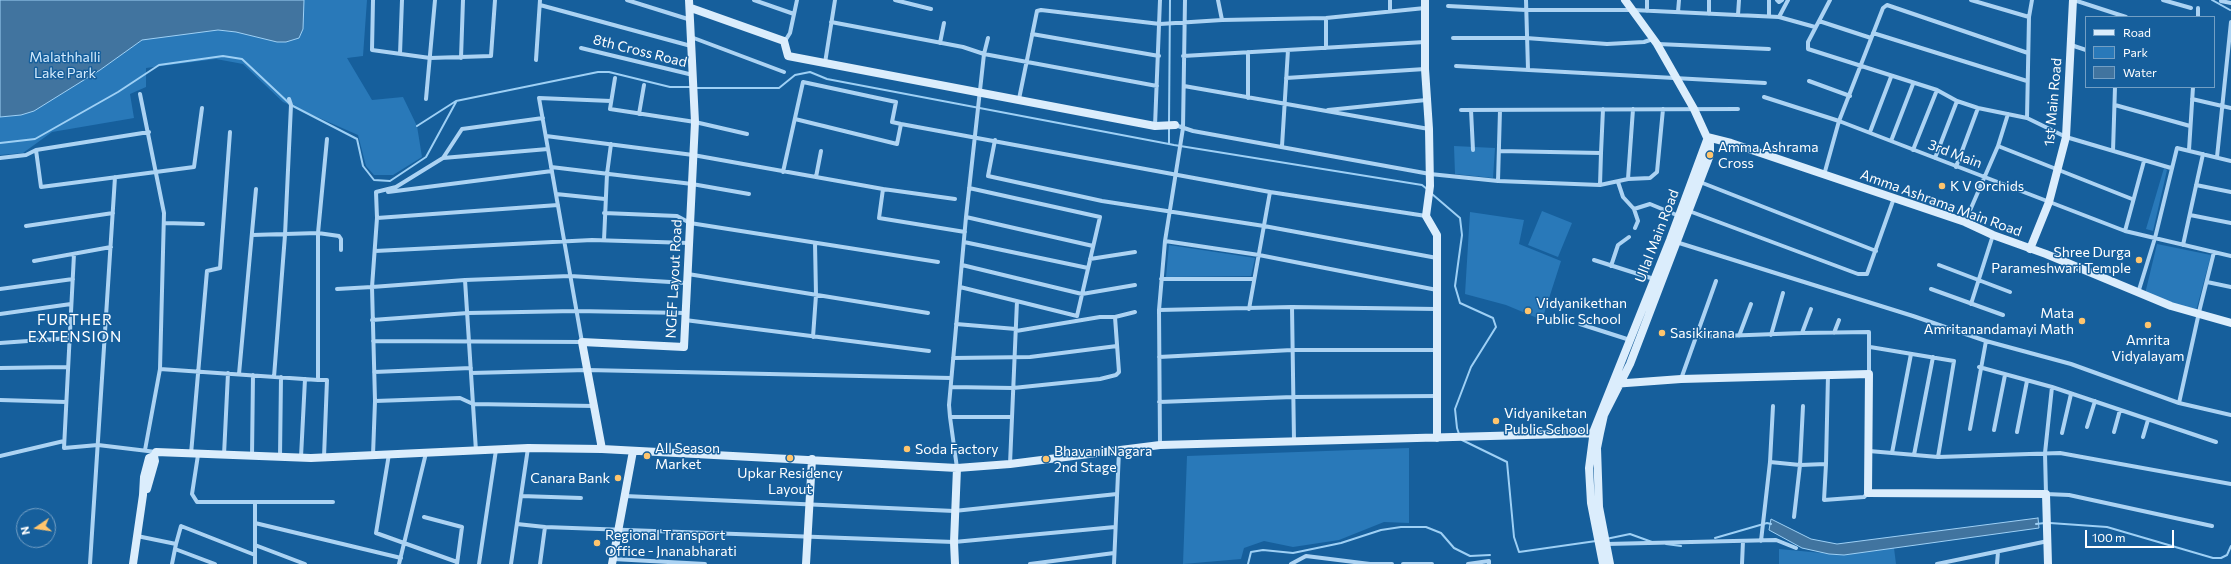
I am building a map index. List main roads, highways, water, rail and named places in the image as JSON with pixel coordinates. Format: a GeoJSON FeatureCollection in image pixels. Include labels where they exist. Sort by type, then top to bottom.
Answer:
{"type":"FeatureCollection","features":[{"type":"Feature","properties":{"kind":"water"},"geometry":{"type":"Polygon","coordinates":[[[0,0],[304,0],[303,29],[299,38],[286,42],[277,42],[236,32],[218,30],[142,40],[100,70],[34,111],[21,115],[0,117],[0,0]]]}},
{"type":"Feature","properties":{"kind":"water"},"geometry":{"type":"Polygon","coordinates":[[[2038,518],[2039,528],[1844,555],[1829,554],[1802,548],[1769,530],[1771,519],[1811,539],[1837,544],[2038,518]]]}},
{"type":"Feature","properties":{"kind":"waterway"},"geometry":{"type":"LineString","coordinates":[[1169,123],[1170,0]]}},
{"type":"Feature","properties":{"kind":"waterway"},"geometry":{"type":"LineString","coordinates":[[2212,0],[2230,10]]}},
{"type":"Feature","properties":{"kind":"waterway"},"geometry":{"type":"LineString","coordinates":[[0,143],[35,139],[118,92],[159,65],[223,56],[242,59],[291,105],[357,139],[363,166],[374,180],[390,181],[426,157],[456,102]]}},
{"type":"Feature","properties":{"kind":"waterway"},"geometry":{"type":"LineString","coordinates":[[417,126],[456,101],[598,72],[609,72],[670,87],[692,87]]}},
{"type":"Feature","properties":{"kind":"waterway"},"geometry":{"type":"LineString","coordinates":[[696,88],[779,88],[795,75],[810,72],[827,79],[1169,144]]}},
{"type":"Feature","properties":{"kind":"waterway"},"geometry":{"type":"LineString","coordinates":[[1169,127],[1169,144],[1422,185],[1427,189]]}},
{"type":"Feature","properties":{"kind":"waterway"},"geometry":{"type":"LineString","coordinates":[[1432,194],[1460,218],[1462,235],[1455,286],[1460,303],[1493,318],[1496,327],[1471,367],[1455,409],[1459,434]]}},
{"type":"Feature","properties":{"kind":"waterway"},"geometry":{"type":"LineString","coordinates":[[1462,440],[1507,462],[1514,537],[1519,552],[1596,541]]}},
{"type":"Feature","properties":{"kind":"waterway"},"geometry":{"type":"LineString","coordinates":[[1715,538],[1767,523],[1771,524]]}},
{"type":"Feature","properties":{"kind":"waterway"},"geometry":{"type":"LineString","coordinates":[[2036,524],[2045,523]]}},
{"type":"Feature","properties":{"kind":"waterway"},"geometry":{"type":"LineString","coordinates":[[2050,523],[2107,527],[2213,558],[2221,558],[2227,555],[2231,546]]}},
{"type":"Feature","properties":{"kind":"waterway"},"geometry":{"type":"LineString","coordinates":[[1248,564],[1251,552],[1263,550],[1293,553],[1341,543],[1381,530],[1401,527],[1426,527],[1441,533],[1454,548],[1470,556],[1490,555]]}},
{"type":"Feature","properties":{"kind":"waterway"},"geometry":{"type":"LineString","coordinates":[[1606,539],[1630,534],[1652,542]]}},
{"type":"Feature","properties":{"kind":"waterway"},"geometry":{"type":"LineString","coordinates":[[1666,544],[1681,546]]}},
{"type":"Feature","properties":{"kind":"place","name":"Amma Ashrama Cross"},"geometry":{"type":"Point","coordinates":[1710,155]}},
{"type":"Feature","properties":{"kind":"place","name":"K V Orchids"},"geometry":{"type":"Point","coordinates":[1942,186]}},
{"type":"Feature","properties":{"kind":"place","name":"Shree Durga Parameshwari Temple"},"geometry":{"type":"Point","coordinates":[2139,260]}},
{"type":"Feature","properties":{"kind":"place","name":"Vidyanikethan Public School"},"geometry":{"type":"Point","coordinates":[1528,311]}},
{"type":"Feature","properties":{"kind":"place","name":"Mata Amritanandamayi Math"},"geometry":{"type":"Point","coordinates":[2082,321]}},
{"type":"Feature","properties":{"kind":"place","name":"Amrita Vidyalayam"},"geometry":{"type":"Point","coordinates":[2148,325]}},
{"type":"Feature","properties":{"kind":"place","name":"Sasikirana"},"geometry":{"type":"Point","coordinates":[1662,333]}},
{"type":"Feature","properties":{"kind":"place","name":"Vidyaniketan Public School"},"geometry":{"type":"Point","coordinates":[1496,421]}},
{"type":"Feature","properties":{"kind":"place","name":"Soda Factory"},"geometry":{"type":"Point","coordinates":[907,449]}},
{"type":"Feature","properties":{"kind":"place","name":"All Season Market"},"geometry":{"type":"Point","coordinates":[647,456]}},
{"type":"Feature","properties":{"kind":"place","name":"Upkar Residency Layout"},"geometry":{"type":"Point","coordinates":[790,458]}},
{"type":"Feature","properties":{"kind":"place","name":"Bhavani Nagara 2nd Stage"},"geometry":{"type":"Point","coordinates":[1046,459]}},
{"type":"Feature","properties":{"kind":"place","name":"Canara Bank"},"geometry":{"type":"Point","coordinates":[618,478]}},
{"type":"Feature","properties":{"kind":"place","name":"Regional Transport Office - Jnanabharati"},"geometry":{"type":"Point","coordinates":[597,543]}},
{"type":"Feature","properties":{"kind":"district","name":"FURTHER EXTENSION"},"geometry":{"type":"Point","coordinates":[75,328]}},
{"type":"Feature","properties":{"kind":"park label","name":"Malathhalli Lake Park"},"geometry":{"type":"Point","coordinates":[65,66]}}]}
